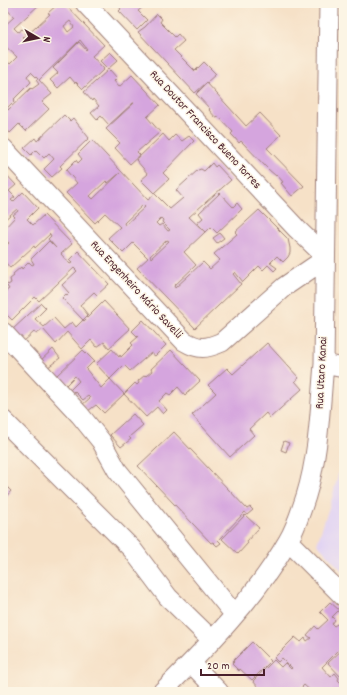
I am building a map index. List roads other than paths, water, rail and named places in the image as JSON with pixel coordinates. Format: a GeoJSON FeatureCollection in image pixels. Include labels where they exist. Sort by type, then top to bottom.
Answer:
{"type":"FeatureCollection","features":[{"type":"Feature","properties":{"kind":"street","name":"Rua Doutor Francisco Bueno Torres"},"geometry":{"type":"LineString","coordinates":[[86,3],[325,258]]}},
{"type":"Feature","properties":{"kind":"street","name":"Rua Utaro Kanai"},"geometry":{"type":"LineString","coordinates":[[162,692],[212,640],[257,587],[288,541],[306,495],[314,464],[324,364],[329,3]]}},
{"type":"Feature","properties":{"kind":"street","name":"Rua Engenheiro Mário Savelli"},"geometry":{"type":"LineString","coordinates":[[3,148],[184,341],[192,346],[210,348],[222,342],[284,287],[325,258]]}},
{"type":"Feature","properties":{"kind":"street"},"geometry":{"type":"LineString","coordinates":[[3,332],[80,415],[101,441],[117,470],[234,614]]}},
{"type":"Feature","properties":{"kind":"street"},"geometry":{"type":"LineString","coordinates":[[324,364],[344,368]]}},
{"type":"Feature","properties":{"kind":"street"},"geometry":{"type":"LineString","coordinates":[[3,420],[132,549],[168,597],[212,640]]}},
{"type":"Feature","properties":{"kind":"street"},"geometry":{"type":"LineString","coordinates":[[288,541],[344,598]]}},
{"type":"Feature","properties":{"kind":"street"},"geometry":{"type":"LineString","coordinates":[[191,663],[220,692]]}}]}
